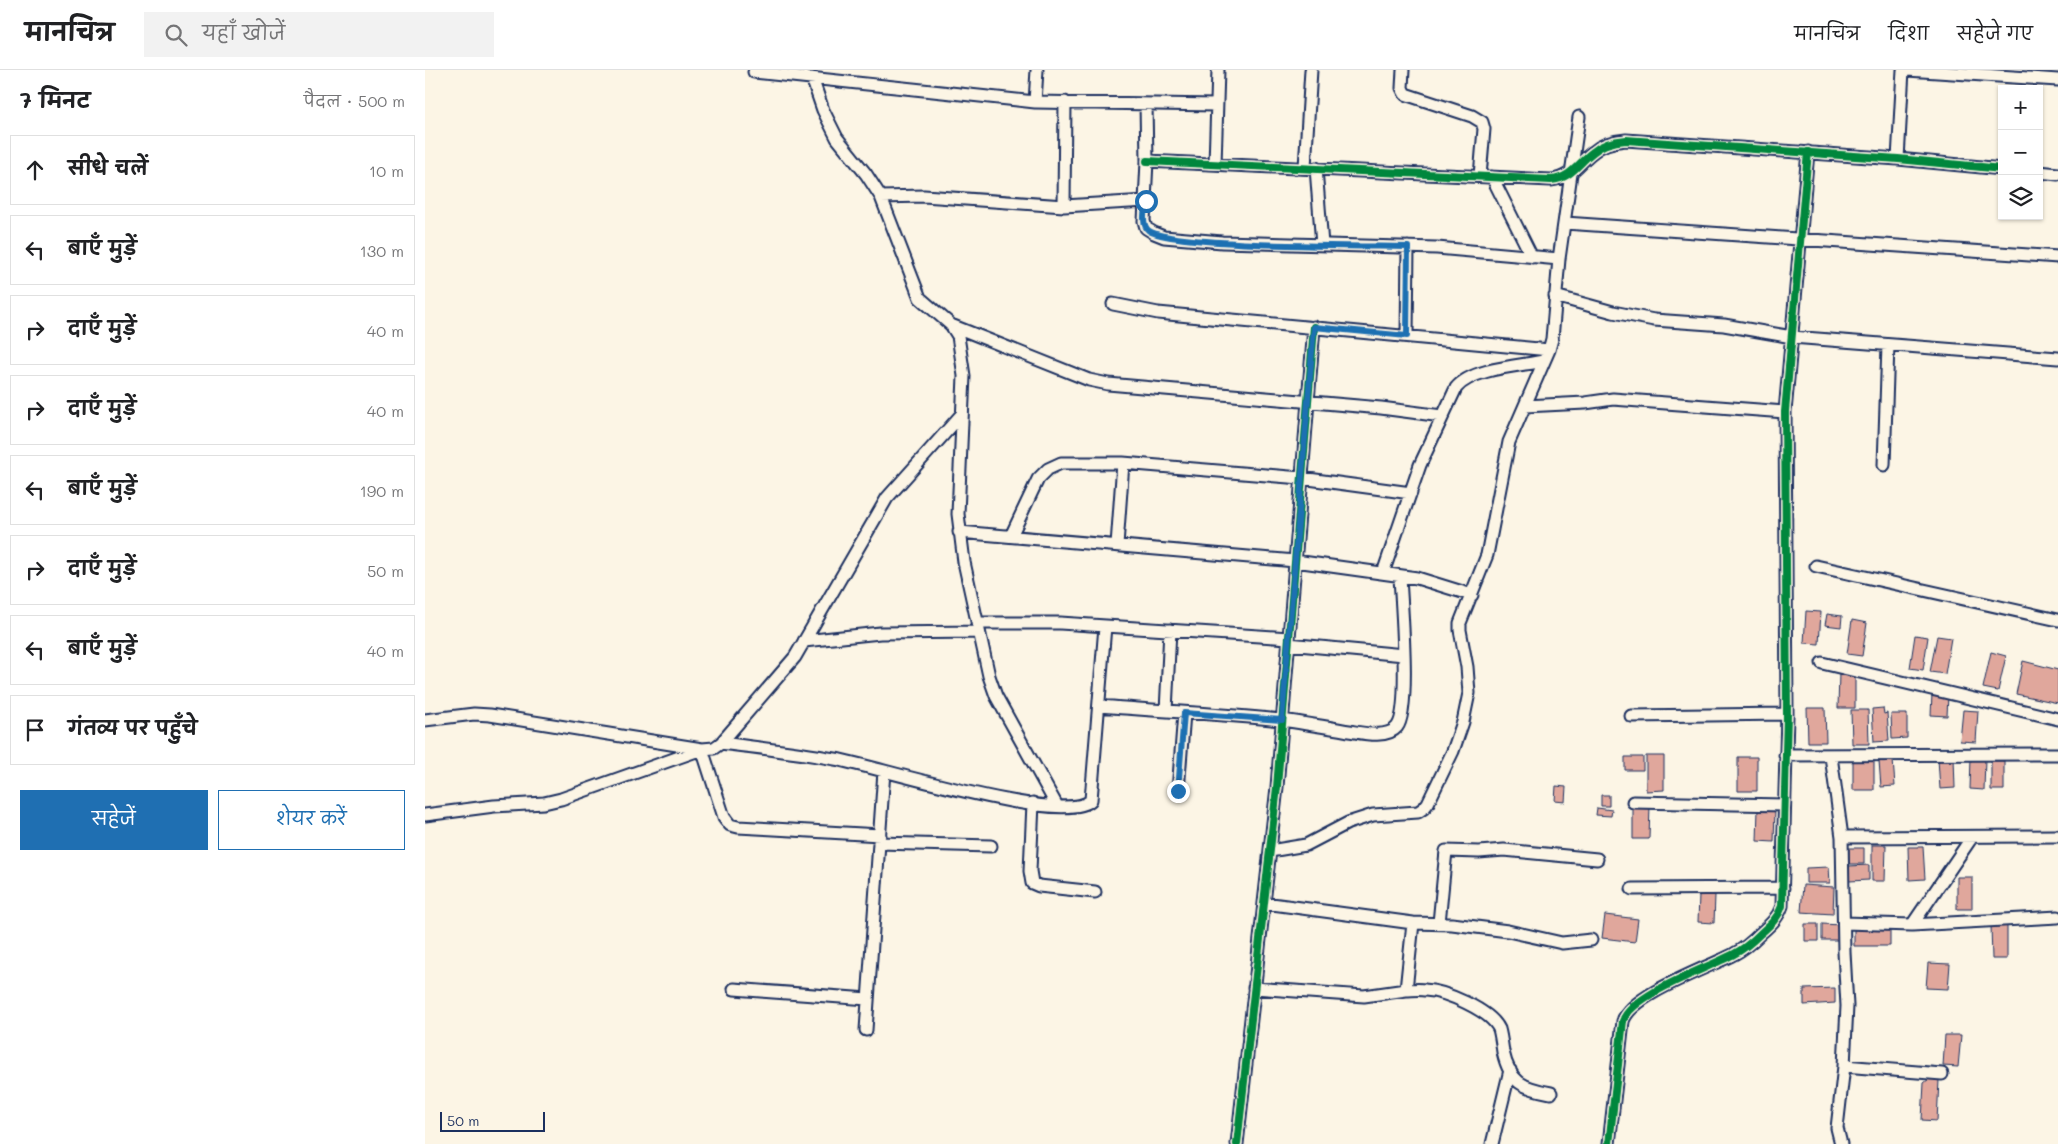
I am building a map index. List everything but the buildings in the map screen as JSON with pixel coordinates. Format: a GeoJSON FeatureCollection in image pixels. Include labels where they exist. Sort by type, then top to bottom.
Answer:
{"type":"FeatureCollection","features":[{"type":"Feature","properties":{"kind":"street"},"geometry":{"type":"LineString","coordinates":[[1035,102],[1037,70]]}},
{"type":"Feature","properties":{"kind":"street"},"geometry":{"type":"LineString","coordinates":[[1215,164],[1216,105],[1219,70]]}},
{"type":"Feature","properties":{"kind":"street"},"geometry":{"type":"LineString","coordinates":[[1311,70],[1311,168],[1322,245]]}},
{"type":"Feature","properties":{"kind":"street"},"geometry":{"type":"LineString","coordinates":[[1395,70],[1403,76],[1402,88],[1405,94],[1472,116],[1482,122],[1486,176],[1532,257]]}},
{"type":"Feature","properties":{"kind":"street"},"geometry":{"type":"LineString","coordinates":[[1898,159],[1903,70]]}},
{"type":"Feature","properties":{"kind":"street"},"geometry":{"type":"LineString","coordinates":[[1907,70],[2058,80]]}},
{"type":"Feature","properties":{"kind":"street"},"geometry":{"type":"LineString","coordinates":[[754,72],[1035,102],[1216,105]]}},
{"type":"Feature","properties":{"kind":"street"},"geometry":{"type":"LineString","coordinates":[[812,78],[823,110],[837,138],[874,184],[881,197],[920,298],[951,325],[958,336],[964,376],[959,532],[978,627],[989,676],[996,696],[1057,806]]}},
{"type":"Feature","properties":{"kind":"street"},"geometry":{"type":"LineString","coordinates":[[1064,206],[1065,102]]}},
{"type":"Feature","properties":{"kind":"street"},"geometry":{"type":"LineString","coordinates":[[1146,104],[1147,160],[1144,221],[1146,228],[1154,234],[1164,237],[1222,242],[1408,247],[1559,259]]}},
{"type":"Feature","properties":{"kind":"street"},"geometry":{"type":"LineString","coordinates":[[1270,851],[1306,845],[1348,824],[1373,815],[1418,812],[1428,803],[1453,751],[1463,722],[1469,693],[1469,676],[1460,623],[1487,555],[1509,442],[1552,339],[1559,259],[1579,118]]}},
{"type":"Feature","properties":{"kind":"street"},"geometry":{"type":"LineString","coordinates":[[1147,160],[1551,180],[1559,179],[1572,173],[1597,149],[1614,142],[1626,140],[1808,152],[1998,169]]}},
{"type":"Feature","properties":{"kind":"street"},"geometry":{"type":"LineString","coordinates":[[1609,1144],[1623,1021],[1626,1013],[1653,993],[1735,954],[1748,945],[1779,914],[1783,888],[1787,714],[1785,412],[1808,152]]}},
{"type":"Feature","properties":{"kind":"street"},"geometry":{"type":"LineString","coordinates":[[2043,172],[2058,174]]}},
{"type":"Feature","properties":{"kind":"street"},"geometry":{"type":"LineString","coordinates":[[881,197],[924,196],[1064,206],[1146,201]]}},
{"type":"Feature","properties":{"kind":"street"},"geometry":{"type":"LineString","coordinates":[[1565,223],[2058,257]]}},
{"type":"Feature","properties":{"kind":"street"},"geometry":{"type":"LineString","coordinates":[[1407,336],[1408,247]]}},
{"type":"Feature","properties":{"kind":"street"},"geometry":{"type":"LineString","coordinates":[[1555,296],[1607,311],[1646,318],[1724,325],[1792,337],[2058,358]]}},
{"type":"Feature","properties":{"kind":"street"},"geometry":{"type":"LineString","coordinates":[[1113,304],[1158,313],[1549,350]]}},
{"type":"Feature","properties":{"kind":"street"},"geometry":{"type":"LineString","coordinates":[[951,325],[1089,380],[1136,387],[1442,416]]}},
{"type":"Feature","properties":{"kind":"street"},"geometry":{"type":"LineString","coordinates":[[1237,1144],[1270,851],[1314,327]]}},
{"type":"Feature","properties":{"kind":"street"},"geometry":{"type":"LineString","coordinates":[[1883,465],[1888,345]]}},
{"type":"Feature","properties":{"kind":"street"},"geometry":{"type":"LineString","coordinates":[[1383,573],[1420,465],[1442,416],[1461,382],[1485,372],[1544,361]]}},
{"type":"Feature","properties":{"kind":"street"},"geometry":{"type":"LineString","coordinates":[[1525,406],[1585,403],[1613,399],[1785,412]]}},
{"type":"Feature","properties":{"kind":"street"},"geometry":{"type":"LineString","coordinates":[[425,720],[474,714],[490,715],[702,749],[714,748],[721,743],[788,667],[887,498],[962,414]]}},
{"type":"Feature","properties":{"kind":"street"},"geometry":{"type":"LineString","coordinates":[[1011,536],[1038,479],[1048,469],[1061,462],[1123,463],[1301,478],[1411,493]]}},
{"type":"Feature","properties":{"kind":"street"},"geometry":{"type":"LineString","coordinates":[[1117,545],[1123,463]]}},
{"type":"Feature","properties":{"kind":"street"},"geometry":{"type":"LineString","coordinates":[[959,532],[1295,560],[1417,578],[1472,595]]}},
{"type":"Feature","properties":{"kind":"street"},"geometry":{"type":"LineString","coordinates":[[1816,566],[2058,620]]}},
{"type":"Feature","properties":{"kind":"street"},"geometry":{"type":"LineString","coordinates":[[1099,706],[1282,720],[1361,733],[1381,734],[1391,731],[1396,727],[1401,713],[1404,655],[1400,576]]}},
{"type":"Feature","properties":{"kind":"street"},"geometry":{"type":"LineString","coordinates":[[804,641],[880,632],[1060,623],[1170,630],[1288,641],[1404,655]]}},
{"type":"Feature","properties":{"kind":"street"},"geometry":{"type":"LineString","coordinates":[[721,743],[836,759],[956,790],[1033,803],[1057,806],[1086,804],[1091,800],[1105,626]]}},
{"type":"Feature","properties":{"kind":"street"},"geometry":{"type":"LineString","coordinates":[[1166,711],[1170,630]]}},
{"type":"Feature","properties":{"kind":"street"},"geometry":{"type":"LineString","coordinates":[[1822,663],[2058,719]]}},
{"type":"Feature","properties":{"kind":"street"},"geometry":{"type":"LineString","coordinates":[[1178,791],[1184,713]]}},
{"type":"Feature","properties":{"kind":"street"},"geometry":{"type":"LineString","coordinates":[[1631,716],[1787,714]]}},
{"type":"Feature","properties":{"kind":"street"},"geometry":{"type":"LineString","coordinates":[[425,815],[494,806],[544,803],[561,799],[702,749]]}},
{"type":"Feature","properties":{"kind":"street"},"geometry":{"type":"LineString","coordinates":[[702,749],[724,817],[730,825],[738,828],[991,846]]}},
{"type":"Feature","properties":{"kind":"street"},"geometry":{"type":"LineString","coordinates":[[1785,755],[2058,754]]}},
{"type":"Feature","properties":{"kind":"street"},"geometry":{"type":"LineString","coordinates":[[1831,756],[1842,837],[1847,1006],[1844,1066],[1837,1128],[1841,1144]]}},
{"type":"Feature","properties":{"kind":"street"},"geometry":{"type":"LineString","coordinates":[[866,1030],[884,771]]}},
{"type":"Feature","properties":{"kind":"street"},"geometry":{"type":"LineString","coordinates":[[1633,802],[1784,805]]}},
{"type":"Feature","properties":{"kind":"street"},"geometry":{"type":"LineString","coordinates":[[1033,803],[1030,871],[1033,883],[1039,886],[1095,892]]}},
{"type":"Feature","properties":{"kind":"street"},"geometry":{"type":"LineString","coordinates":[[1842,837],[2058,836]]}},
{"type":"Feature","properties":{"kind":"street"},"geometry":{"type":"LineString","coordinates":[[1912,925],[1973,837]]}},
{"type":"Feature","properties":{"kind":"street"},"geometry":{"type":"LineString","coordinates":[[1439,923],[1445,850],[1479,852],[1504,850],[1597,859]]}},
{"type":"Feature","properties":{"kind":"street"},"geometry":{"type":"LineString","coordinates":[[1632,889],[1783,888]]}},
{"type":"Feature","properties":{"kind":"street"},"geometry":{"type":"LineString","coordinates":[[1264,903],[1413,923],[1439,923],[1508,930],[1562,943],[1591,940]]}},
{"type":"Feature","properties":{"kind":"street"},"geometry":{"type":"LineString","coordinates":[[1844,923],[1912,925],[2058,917]]}},
{"type":"Feature","properties":{"kind":"street"},"geometry":{"type":"LineString","coordinates":[[1406,990],[1413,923]]}},
{"type":"Feature","properties":{"kind":"street"},"geometry":{"type":"LineString","coordinates":[[1255,988],[1364,996],[1406,990],[1425,990],[1442,993],[1489,1017],[1499,1029],[1505,1061],[1515,1079],[1529,1089],[1551,1093]]}},
{"type":"Feature","properties":{"kind":"street"},"geometry":{"type":"LineString","coordinates":[[734,989],[868,999]]}},
{"type":"Feature","properties":{"kind":"street"},"geometry":{"type":"LineString","coordinates":[[1844,1066],[1942,1074]]}},
{"type":"Feature","properties":{"kind":"street"},"geometry":{"type":"LineString","coordinates":[[1492,1144],[1510,1070]]}},
{"type":"Feature","properties":{"kind":"cycle path"},"geometry":{"type":"LineString","coordinates":[[1147,161],[1551,180],[1570,173],[1600,147],[1626,140],[1898,159],[1998,169]]}},
{"type":"Feature","properties":{"kind":"cycle path"},"geometry":{"type":"LineString","coordinates":[[1609,1144],[1623,1021],[1629,1011],[1640,1001],[1655,992],[1741,950],[1771,924],[1782,906],[1787,714],[1785,412],[1808,152]]}},
{"type":"Feature","properties":{"kind":"cycle path"},"geometry":{"type":"LineString","coordinates":[[1237,1144],[1277,787],[1314,327]]}},
{"type":"Feature","properties":{"kind":"route"},"geometry":{"type":"LineString","coordinates":[[1146,201],[1144,221],[1146,228],[1154,234],[1164,237],[1222,242],[1408,247],[1407,336],[1314,327],[1282,720],[1184,713],[1178,791]]}}]}
